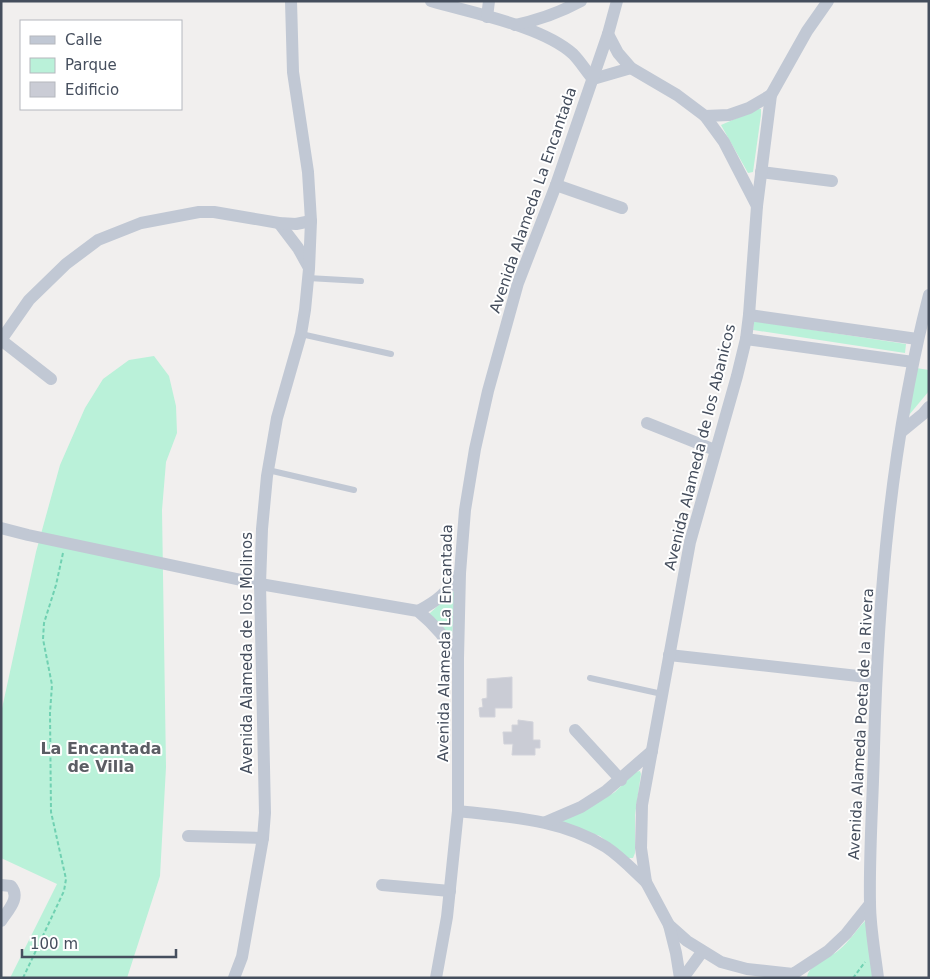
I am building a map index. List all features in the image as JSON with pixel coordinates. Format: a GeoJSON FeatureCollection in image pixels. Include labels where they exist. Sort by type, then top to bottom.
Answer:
{"type":"FeatureCollection","features":[{"type":"Feature","properties":{"kind":"street","name":"Avenida Alameda de los Molinos"},"geometry":{"type":"LineString","coordinates":[[234,978],[242,957],[263,838],[260,584],[262,529],[268,470],[277,418],[301,334],[309,273],[311,221],[308,172],[293,72],[291,1]]}},
{"type":"Feature","properties":{"kind":"street"},"geometry":{"type":"LineString","coordinates":[[431,1],[515,25],[560,45],[574,55],[592,79],[631,68]]}},
{"type":"Feature","properties":{"kind":"street"},"geometry":{"type":"LineString","coordinates":[[487,17],[489,1]]}},
{"type":"Feature","properties":{"kind":"street"},"geometry":{"type":"LineString","coordinates":[[515,25],[561,12],[581,1]]}},
{"type":"Feature","properties":{"kind":"street","name":"Avenida Alameda La Encantada"},"geometry":{"type":"LineString","coordinates":[[436,978],[447,917],[458,811],[460,573],[465,510],[475,449],[488,391],[518,283],[556,185],[618,1]]}},
{"type":"Feature","properties":{"kind":"street"},"geometry":{"type":"LineString","coordinates":[[705,116],[730,115],[749,108],[771,95],[807,32],[828,1]]}},
{"type":"Feature","properties":{"kind":"street"},"geometry":{"type":"LineString","coordinates":[[608,34],[618,53],[631,68],[678,96],[705,116],[724,142],[757,206]]}},
{"type":"Feature","properties":{"kind":"street","name":"Avenida Alameda de los Abanicos"},"geometry":{"type":"LineString","coordinates":[[682,978],[669,925],[646,882],[641,848],[642,806],[690,542],[746,339],[757,206],[771,95]]}},
{"type":"Feature","properties":{"kind":"street"},"geometry":{"type":"LineString","coordinates":[[761,172],[832,181]]}},
{"type":"Feature","properties":{"kind":"street"},"geometry":{"type":"LineString","coordinates":[[556,185],[622,208]]}},
{"type":"Feature","properties":{"kind":"street"},"geometry":{"type":"LineString","coordinates":[[51,379],[1,340],[29,300],[66,264],[98,240],[141,223],[199,212],[214,212],[279,223],[296,224],[311,221]]}},
{"type":"Feature","properties":{"kind":"street"},"geometry":{"type":"LineString","coordinates":[[279,223],[298,248],[309,273]]}},
{"type":"Feature","properties":{"kind":"street","name":"Avenida Alameda Poeta de la Rivera"},"geometry":{"type":"LineString","coordinates":[[878,978],[870,904],[876,678],[885,558],[901,432],[913,362],[929,294]]}},
{"type":"Feature","properties":{"kind":"street"},"geometry":{"type":"LineString","coordinates":[[749,315],[918,338]]}},
{"type":"Feature","properties":{"kind":"street"},"geometry":{"type":"LineString","coordinates":[[746,339],[913,362]]}},
{"type":"Feature","properties":{"kind":"street"},"geometry":{"type":"LineString","coordinates":[[901,432],[923,414],[929,406]]}},
{"type":"Feature","properties":{"kind":"street"},"geometry":{"type":"LineString","coordinates":[[647,423],[715,450]]}},
{"type":"Feature","properties":{"kind":"street"},"geometry":{"type":"LineString","coordinates":[[1,528],[260,584],[418,611],[446,638],[458,658]]}},
{"type":"Feature","properties":{"kind":"street"},"geometry":{"type":"LineString","coordinates":[[418,611],[436,602],[448,590],[460,573]]}},
{"type":"Feature","properties":{"kind":"street"},"geometry":{"type":"LineString","coordinates":[[669,655],[876,678]]}},
{"type":"Feature","properties":{"kind":"street"},"geometry":{"type":"LineString","coordinates":[[575,730],[621,780]]}},
{"type":"Feature","properties":{"kind":"street"},"geometry":{"type":"LineString","coordinates":[[546,822],[581,807],[621,780],[652,751]]}},
{"type":"Feature","properties":{"kind":"street"},"geometry":{"type":"LineString","coordinates":[[458,811],[546,822],[584,835],[619,857],[646,882]]}},
{"type":"Feature","properties":{"kind":"street"},"geometry":{"type":"LineString","coordinates":[[188,836],[263,838]]}},
{"type":"Feature","properties":{"kind":"street"},"geometry":{"type":"LineString","coordinates":[[1,885],[11,886],[16,895],[15,900],[1,921]]}},
{"type":"Feature","properties":{"kind":"street"},"geometry":{"type":"LineString","coordinates":[[382,885],[450,891]]}},
{"type":"Feature","properties":{"kind":"street"},"geometry":{"type":"LineString","coordinates":[[669,925],[702,952],[721,962],[747,969],[795,976],[828,951],[846,934],[870,904]]}},
{"type":"Feature","properties":{"kind":"street"},"geometry":{"type":"LineString","coordinates":[[682,978],[702,952]]}},
{"type":"Feature","properties":{"kind":"lane"},"geometry":{"type":"LineString","coordinates":[[309,273],[361,281]]}},
{"type":"Feature","properties":{"kind":"lane"},"geometry":{"type":"LineString","coordinates":[[301,334],[391,354]]}},
{"type":"Feature","properties":{"kind":"lane"},"geometry":{"type":"LineString","coordinates":[[268,470],[354,490]]}},
{"type":"Feature","properties":{"kind":"lane"},"geometry":{"type":"LineString","coordinates":[[590,678],[662,694]]}},
{"type":"Feature","properties":{"kind":"path"},"geometry":{"type":"LineString","coordinates":[[23,978],[64,891],[66,879],[51,812],[50,722],[52,685],[42,639],[44,623],[56,585],[64,543]]}},
{"type":"Feature","properties":{"kind":"path"},"geometry":{"type":"LineString","coordinates":[[843,978],[852,978]]}},
{"type":"Feature","properties":{"kind":"green space"},"geometry":{"type":"Polygon","coordinates":[[[761,109],[761,115],[753,172],[748,173],[721,125],[761,109]]]}},
{"type":"Feature","properties":{"kind":"green space"},"geometry":{"type":"Polygon","coordinates":[[[754,321],[906,344],[905,353],[753,330],[754,321]]]}},
{"type":"Feature","properties":{"kind":"green space"},"geometry":{"type":"Polygon","coordinates":[[[154,356],[169,376],[176,406],[177,433],[166,462],[162,510],[166,767],[160,876],[127,978],[10,978],[57,884],[1,858],[1,713],[36,552],[60,465],[85,408],[103,379],[129,360],[154,356]]]}},
{"type":"Feature","properties":{"kind":"green space"},"geometry":{"type":"Polygon","coordinates":[[[916,368],[929,370],[929,391],[909,415],[916,368]]]}},
{"type":"Feature","properties":{"kind":"green space"},"geometry":{"type":"Polygon","coordinates":[[[455,590],[452,638],[429,614],[455,590]]]}},
{"type":"Feature","properties":{"kind":"green space"},"geometry":{"type":"Polygon","coordinates":[[[640,771],[635,815],[635,853],[633,858],[627,858],[600,836],[562,824],[559,821],[578,814],[615,792],[635,772],[640,771]]]}},
{"type":"Feature","properties":{"kind":"green space"},"geometry":{"type":"Polygon","coordinates":[[[866,920],[873,978],[807,978],[808,973],[815,965],[843,947],[866,920]]]}},
{"type":"Feature","properties":{"kind":"building"},"geometry":{"type":"Polygon","coordinates":[[[512,677],[512,708],[495,708],[495,717],[480,717],[479,708],[483,707],[482,699],[487,698],[487,679],[512,677]]]}},
{"type":"Feature","properties":{"kind":"building"},"geometry":{"type":"Polygon","coordinates":[[[518,720],[533,722],[533,740],[540,740],[540,748],[535,748],[535,755],[512,755],[513,744],[504,744],[503,732],[512,732],[512,725],[518,725],[518,720]]]}},
{"type":"Feature","properties":{"kind":"district","name":"La Encantada de Villa"},"geometry":{"type":"Point","coordinates":[101,757]}}]}
